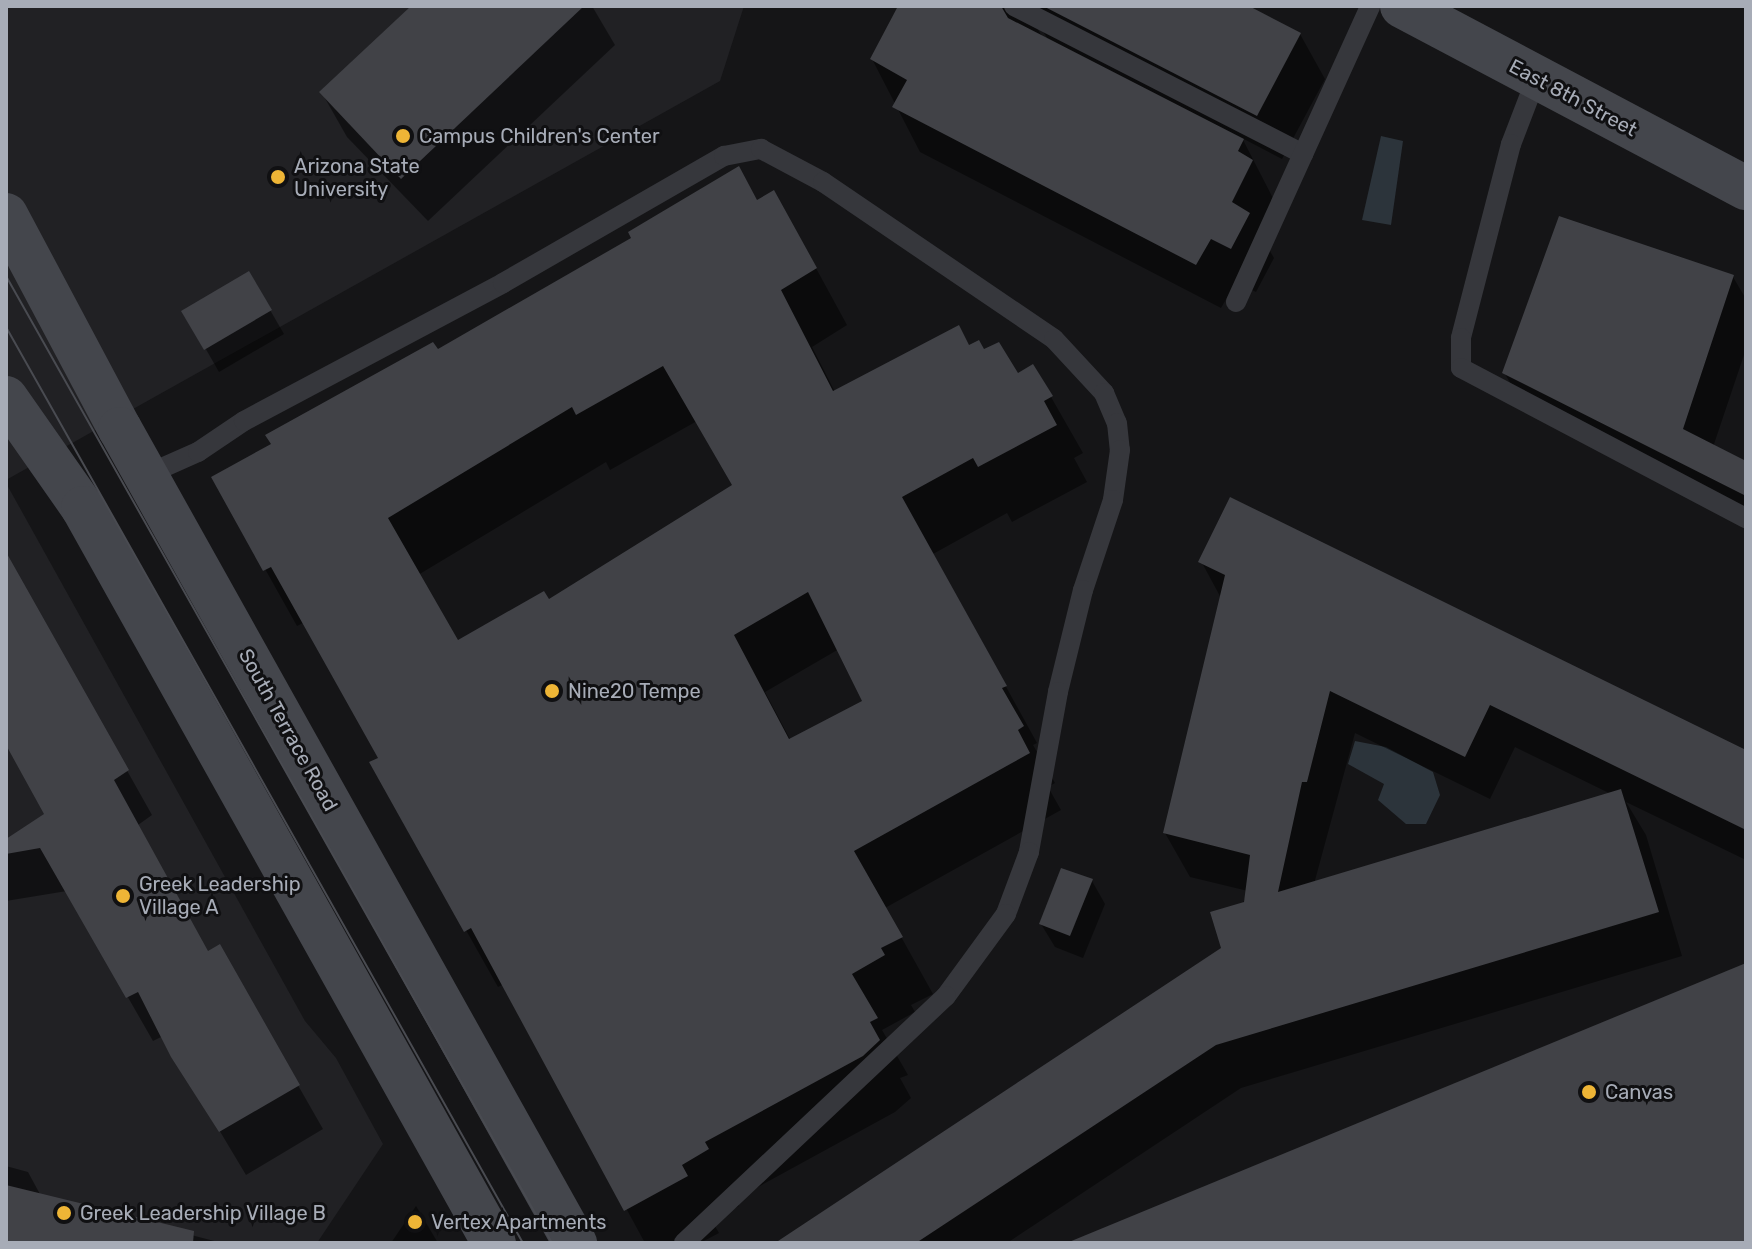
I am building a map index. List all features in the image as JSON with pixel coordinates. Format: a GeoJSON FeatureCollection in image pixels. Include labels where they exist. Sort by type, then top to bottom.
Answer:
{"type":"FeatureCollection","features":[{"type":"Feature","properties":{"kind":"street","name":"East 8th Street"},"geometry":{"type":"LineString","coordinates":[[1402,6],[1746,188]]}},
{"type":"Feature","properties":{"kind":"street","name":"South Terrace Road"},"geometry":{"type":"LineString","coordinates":[[6,215],[146,475],[575,1243]]}},
{"type":"Feature","properties":{"kind":"street"},"geometry":{"type":"LineString","coordinates":[[6,398],[83,508],[494,1243]]}},
{"type":"Feature","properties":{"kind":"lane"},"geometry":{"type":"LineString","coordinates":[[1014,6],[1303,154]]}},
{"type":"Feature","properties":{"kind":"lane"},"geometry":{"type":"LineString","coordinates":[[1236,302],[1370,6]]}},
{"type":"Feature","properties":{"kind":"lane"},"geometry":{"type":"LineString","coordinates":[[1536,79],[1511,144],[1465,323],[1461,368],[1746,518]]}},
{"type":"Feature","properties":{"kind":"lane"},"geometry":{"type":"LineString","coordinates":[[146,475],[198,452],[244,421],[503,283],[724,156],[761,149],[823,182],[1054,339],[1104,393],[1117,423],[1120,450],[1113,500],[1083,590],[1058,692],[1029,852],[1006,914],[946,996],[684,1243]]}},
{"type":"Feature","properties":{"kind":"shaded area","name":"Arizona State University"},"geometry":{"type":"Polygon","coordinates":[[[6,6],[744,6],[720,81],[6,480],[6,6]]]}},
{"type":"Feature","properties":{"kind":"shaded area"},"geometry":{"type":"Polygon","coordinates":[[[1381,136],[1403,141],[1391,225],[1362,220],[1381,136]]]}},
{"type":"Feature","properties":{"kind":"shaded area"},"geometry":{"type":"Polygon","coordinates":[[[6,483],[305,1021],[336,1058],[383,1144],[317,1243],[6,1243],[6,483]]]}},
{"type":"Feature","properties":{"kind":"shaded area"},"geometry":{"type":"Polygon","coordinates":[[[1355,741],[1386,747],[1433,772],[1440,795],[1426,824],[1406,824],[1378,800],[1384,784],[1348,764],[1355,741]]]}},
{"type":"Feature","properties":{"kind":"building","name":"Campus Children's Center"},"geometry":{"type":"Polygon","coordinates":[[[411,6],[584,6],[401,179],[319,92],[411,6]]]}},
{"type":"Feature","properties":{"kind":"building"},"geometry":{"type":"Polygon","coordinates":[[[898,6],[1001,6],[1008,18],[1244,139],[1238,151],[1253,160],[1232,202],[1250,213],[1231,249],[1211,239],[1196,265],[892,107],[907,80],[870,59],[898,6]]]}},
{"type":"Feature","properties":{"kind":"building"},"geometry":{"type":"Polygon","coordinates":[[[1043,6],[1249,6],[1301,33],[1257,116],[1043,6]]]}},
{"type":"Feature","properties":{"kind":"building","name":"Nine20 Tempe"},"geometry":{"type":"Polygon","coordinates":[[[739,166],[757,200],[774,190],[817,268],[781,290],[833,391],[959,325],[969,345],[979,340],[984,349],[999,342],[1018,373],[1033,364],[1053,396],[1044,401],[1057,425],[978,467],[973,458],[902,497],[1007,686],[1002,688],[1024,726],[1018,730],[1030,753],[854,851],[903,937],[881,948],[885,955],[852,974],[878,1018],[870,1022],[880,1040],[863,1056],[705,1142],[709,1149],[682,1165],[688,1176],[624,1211],[471,928],[464,932],[369,762],[378,758],[271,567],[263,571],[211,477],[271,444],[265,435],[433,342],[438,349],[631,238],[628,232],[739,166]],[[663,366],[576,415],[572,407],[388,518],[458,640],[544,591],[549,599],[732,485],[663,366]],[[808,592],[734,635],[789,739],[862,701],[808,592]]]}},
{"type":"Feature","properties":{"kind":"building"},"geometry":{"type":"Polygon","coordinates":[[[1559,216],[1734,275],[1683,429],[1746,461],[1746,496],[1502,373],[1559,216]]]}},
{"type":"Feature","properties":{"kind":"building"},"geometry":{"type":"Polygon","coordinates":[[[249,271],[272,310],[204,350],[181,311],[249,271]]]}},
{"type":"Feature","properties":{"kind":"building"},"geometry":{"type":"Polygon","coordinates":[[[1230,497],[1746,750],[1746,830],[1490,705],[1465,757],[1330,691],[1307,782],[1302,782],[1278,892],[1621,789],[1659,912],[1216,1045],[916,1243],[775,1243],[1221,948],[1210,912],[1244,902],[1250,855],[1163,833],[1225,575],[1198,562],[1230,497]]]}},
{"type":"Feature","properties":{"kind":"building","name":"Greek Leadership Village A"},"geometry":{"type":"Polygon","coordinates":[[[6,552],[129,770],[114,780],[208,951],[220,944],[300,1085],[219,1132],[171,1057],[138,992],[126,998],[40,848],[6,854],[6,839],[44,814],[6,745],[6,552]]]}},
{"type":"Feature","properties":{"kind":"building"},"geometry":{"type":"Polygon","coordinates":[[[1061,868],[1093,879],[1070,936],[1039,924],[1061,868]]]}},
{"type":"Feature","properties":{"kind":"building","name":"Canvas"},"geometry":{"type":"Polygon","coordinates":[[[1746,963],[1746,1243],[1069,1243],[1069,1242],[1746,963]]]}},
{"type":"Feature","properties":{"kind":"building","name":"Greek Leadership Village B"},"geometry":{"type":"Polygon","coordinates":[[[6,1185],[194,1231],[193,1243],[6,1243],[6,1185]]]}},
{"type":"Feature","properties":{"kind":"tram line"},"geometry":{"type":"LineString","coordinates":[[6,276],[552,1243]]}},
{"type":"Feature","properties":{"kind":"tram line"},"geometry":{"type":"LineString","coordinates":[[6,327],[523,1243]]}},
{"type":"Feature","properties":{"kind":"place","name":"Campus Children's Center"},"geometry":{"type":"Point","coordinates":[403,136]}},
{"type":"Feature","properties":{"kind":"place","name":"Arizona State University"},"geometry":{"type":"Point","coordinates":[278,177]}},
{"type":"Feature","properties":{"kind":"place","name":"Nine20 Tempe"},"geometry":{"type":"Point","coordinates":[552,691]}},
{"type":"Feature","properties":{"kind":"place","name":"Greek Leadership Village A"},"geometry":{"type":"Point","coordinates":[123,896]}},
{"type":"Feature","properties":{"kind":"place","name":"Canvas"},"geometry":{"type":"Point","coordinates":[1589,1092]}},
{"type":"Feature","properties":{"kind":"place","name":"Greek Leadership Village B"},"geometry":{"type":"Point","coordinates":[64,1213]}},
{"type":"Feature","properties":{"kind":"place","name":"Vertex Apartments"},"geometry":{"type":"Point","coordinates":[415,1222]}}]}
